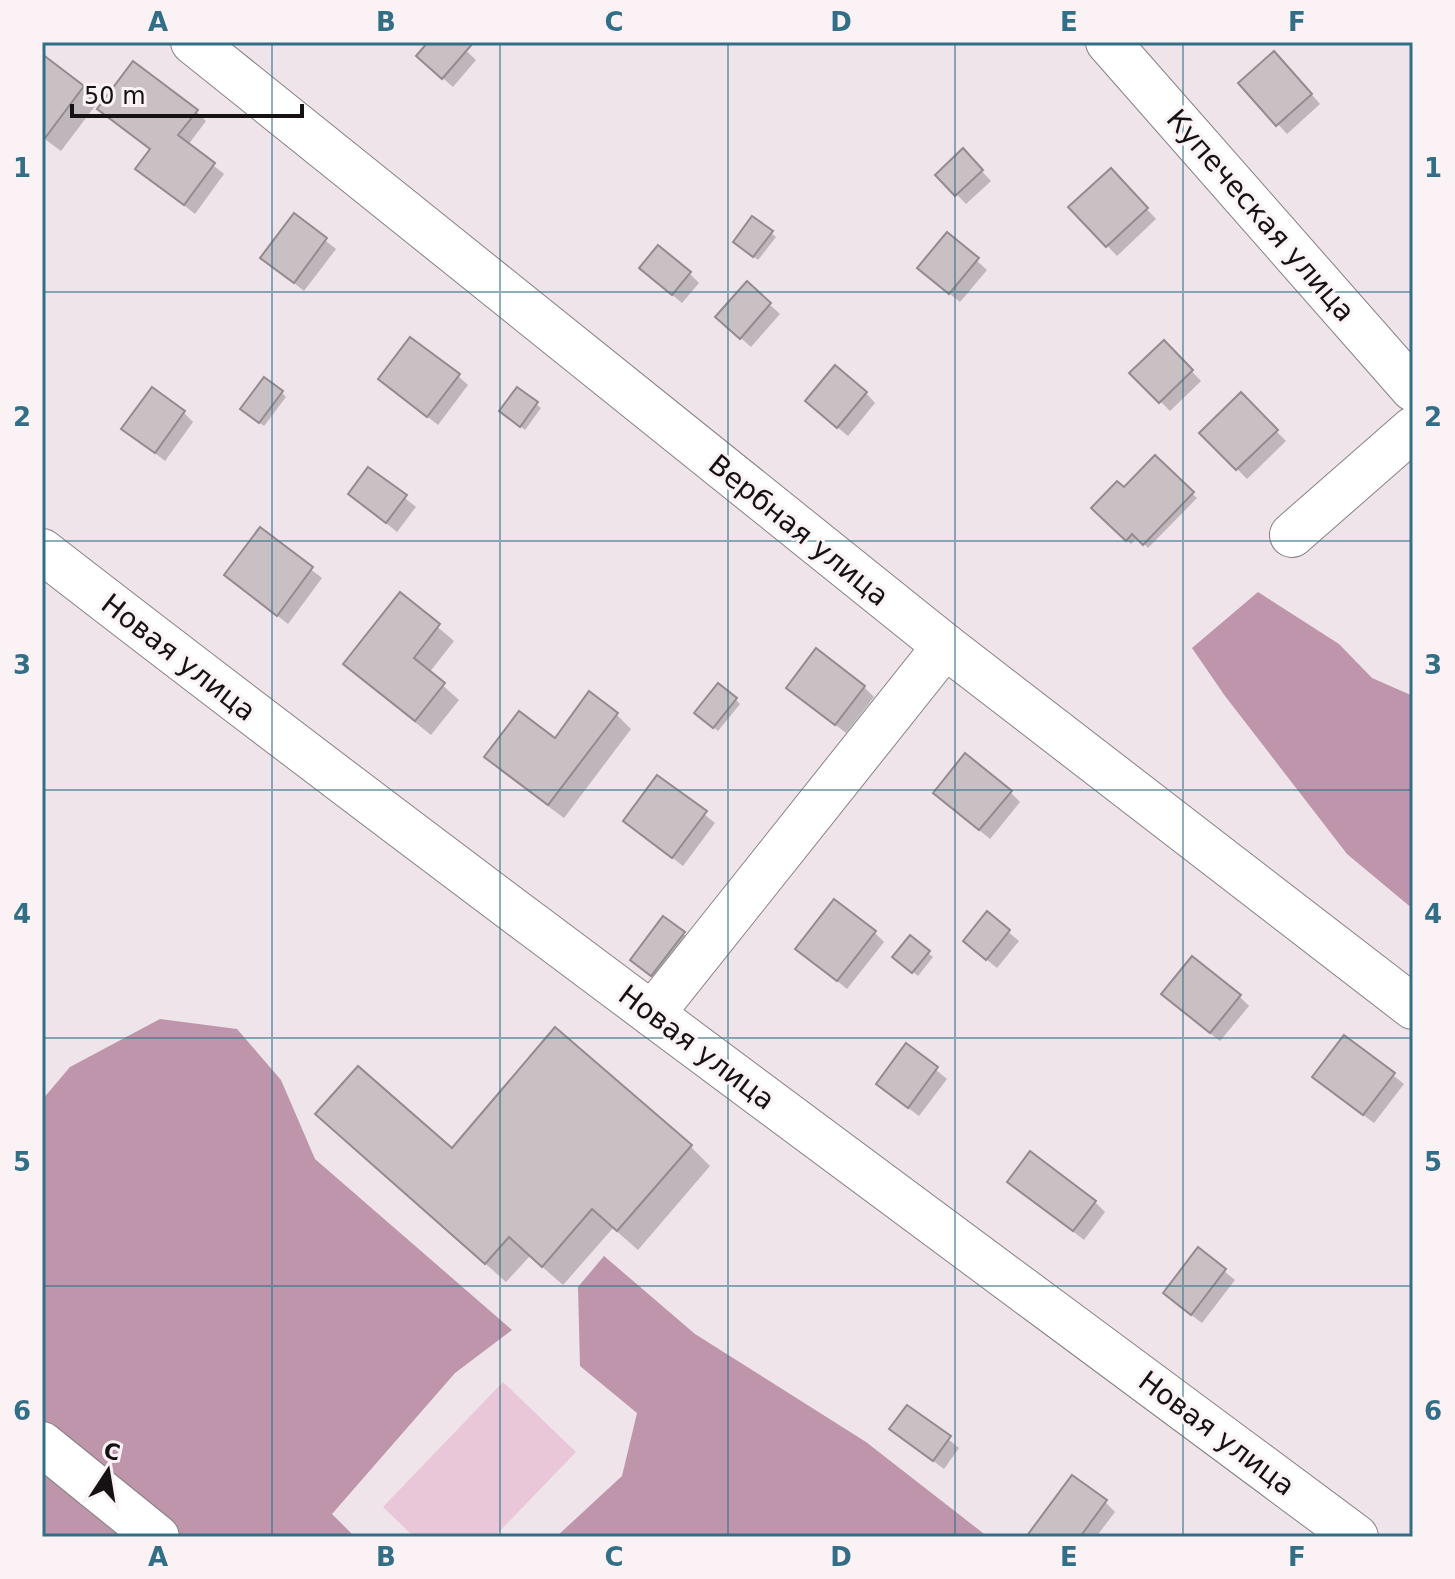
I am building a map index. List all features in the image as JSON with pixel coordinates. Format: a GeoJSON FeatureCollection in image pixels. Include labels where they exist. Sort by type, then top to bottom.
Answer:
{"type":"FeatureCollection","features":[{"type":"Feature","properties":{"kind":"street","name":"Вербная улица"},"geometry":{"type":"LineString","coordinates":[[193,42],[945,646],[1413,1007]]}},
{"type":"Feature","properties":{"kind":"street","name":"Купеческая улица"},"geometry":{"type":"LineString","coordinates":[[1108,42],[1413,389]]}},
{"type":"Feature","properties":{"kind":"street"},"geometry":{"type":"LineString","coordinates":[[1292,535],[1413,429]]}},
{"type":"Feature","properties":{"kind":"street","name":"Новая улица"},"geometry":{"type":"LineString","coordinates":[[42,551],[235,701],[652,1014],[1356,1537]]}},
{"type":"Feature","properties":{"kind":"street"},"geometry":{"type":"LineString","coordinates":[[652,1014],[945,646]]}},
{"type":"Feature","properties":{"kind":"street"},"geometry":{"type":"LineString","coordinates":[[42,1444],[157,1537]]}},
{"type":"Feature","properties":{"kind":"shaded area"},"geometry":{"type":"Polygon","coordinates":[[[1258,592],[1339,644],[1372,678],[1413,696],[1413,909],[1347,854],[1225,696],[1192,648],[1258,592]]]}},
{"type":"Feature","properties":{"kind":"shaded area"},"geometry":{"type":"Polygon","coordinates":[[[160,1019],[237,1029],[281,1080],[315,1159],[512,1330],[455,1373],[332,1514],[355,1537],[42,1537],[42,1100],[70,1067],[160,1019]]]}},
{"type":"Feature","properties":{"kind":"shaded area"},"geometry":{"type":"Polygon","coordinates":[[[604,1256],[695,1334],[866,1442],[988,1537],[556,1537],[622,1476],[637,1413],[580,1366],[578,1287],[604,1256]]]}},
{"type":"Feature","properties":{"kind":"shaded area"},"geometry":{"type":"Polygon","coordinates":[[[503,1382],[576,1452],[494,1537],[414,1537],[383,1507],[503,1382]]]}},
{"type":"Feature","properties":{"kind":"building"},"geometry":{"type":"Polygon","coordinates":[[[428,42],[474,42],[442,79],[416,56],[428,42]]]}},
{"type":"Feature","properties":{"kind":"building"},"geometry":{"type":"Polygon","coordinates":[[[1274,51],[1312,94],[1276,126],[1238,83],[1274,51]]]}},
{"type":"Feature","properties":{"kind":"building"},"geometry":{"type":"Polygon","coordinates":[[[42,54],[84,86],[42,142],[42,54]]]}},
{"type":"Feature","properties":{"kind":"building"},"geometry":{"type":"Polygon","coordinates":[[[133,61],[198,110],[178,135],[215,163],[184,205],[135,169],[150,149],[97,109],[133,61]]]}},
{"type":"Feature","properties":{"kind":"building"},"geometry":{"type":"Polygon","coordinates":[[[963,148],[983,170],[955,196],[935,175],[963,148]]]}},
{"type":"Feature","properties":{"kind":"building"},"geometry":{"type":"Polygon","coordinates":[[[1111,168],[1148,208],[1106,247],[1068,207],[1111,168]]]}},
{"type":"Feature","properties":{"kind":"building"},"geometry":{"type":"Polygon","coordinates":[[[294,213],[327,238],[294,283],[260,258],[294,213]]]}},
{"type":"Feature","properties":{"kind":"building"},"geometry":{"type":"Polygon","coordinates":[[[752,216],[773,231],[753,257],[733,242],[752,216]]]}},
{"type":"Feature","properties":{"kind":"building"},"geometry":{"type":"Polygon","coordinates":[[[947,232],[979,258],[949,294],[917,268],[947,232]]]}},
{"type":"Feature","properties":{"kind":"building"},"geometry":{"type":"Polygon","coordinates":[[[658,245],[691,272],[672,295],[639,268],[658,245]]]}},
{"type":"Feature","properties":{"kind":"building"},"geometry":{"type":"Polygon","coordinates":[[[747,281],[771,303],[740,339],[715,317],[747,281]]]}},
{"type":"Feature","properties":{"kind":"building"},"geometry":{"type":"Polygon","coordinates":[[[410,337],[460,374],[427,417],[378,379],[410,337]]]}},
{"type":"Feature","properties":{"kind":"building"},"geometry":{"type":"Polygon","coordinates":[[[1164,340],[1193,370],[1159,403],[1129,373],[1164,340]]]}},
{"type":"Feature","properties":{"kind":"building"},"geometry":{"type":"Polygon","coordinates":[[[835,365],[867,392],[837,428],[805,401],[835,365]]]}},
{"type":"Feature","properties":{"kind":"building"},"geometry":{"type":"Polygon","coordinates":[[[264,377],[283,391],[259,423],[240,409],[264,377]]]}},
{"type":"Feature","properties":{"kind":"building"},"geometry":{"type":"Polygon","coordinates":[[[152,387],[185,411],[155,453],[121,429],[152,387]]]}},
{"type":"Feature","properties":{"kind":"building"},"geometry":{"type":"Polygon","coordinates":[[[517,387],[538,402],[520,427],[499,411],[517,387]]]}},
{"type":"Feature","properties":{"kind":"building"},"geometry":{"type":"Polygon","coordinates":[[[1241,392],[1278,430],[1236,470],[1199,433],[1241,392]]]}},
{"type":"Feature","properties":{"kind":"building"},"geometry":{"type":"Polygon","coordinates":[[[1155,455],[1194,492],[1143,545],[1132,534],[1126,541],[1091,508],[1117,481],[1124,487],[1155,455]]]}},
{"type":"Feature","properties":{"kind":"building"},"geometry":{"type":"Polygon","coordinates":[[[368,467],[407,495],[386,523],[348,494],[368,467]]]}},
{"type":"Feature","properties":{"kind":"building"},"geometry":{"type":"Polygon","coordinates":[[[260,527],[313,567],[277,616],[224,575],[260,527]]]}},
{"type":"Feature","properties":{"kind":"building"},"geometry":{"type":"Polygon","coordinates":[[[400,592],[440,624],[414,658],[445,683],[415,721],[343,664],[400,592]]]}},
{"type":"Feature","properties":{"kind":"building"},"geometry":{"type":"Polygon","coordinates":[[[816,648],[865,686],[835,725],[786,688],[816,648]]]}},
{"type":"Feature","properties":{"kind":"building"},"geometry":{"type":"Polygon","coordinates":[[[718,683],[737,698],[713,728],[694,713],[718,683]]]}},
{"type":"Feature","properties":{"kind":"building"},"geometry":{"type":"Polygon","coordinates":[[[589,691],[618,713],[548,805],[484,757],[519,711],[555,738],[589,691]]]}},
{"type":"Feature","properties":{"kind":"building"},"geometry":{"type":"Polygon","coordinates":[[[965,753],[1012,791],[979,830],[933,793],[965,753]]]}},
{"type":"Feature","properties":{"kind":"building"},"geometry":{"type":"Polygon","coordinates":[[[657,775],[707,811],[672,858],[623,821],[657,775]]]}},
{"type":"Feature","properties":{"kind":"building"},"geometry":{"type":"Polygon","coordinates":[[[834,899],[876,931],[837,981],[795,949],[834,899]]]}},
{"type":"Feature","properties":{"kind":"building"},"geometry":{"type":"Polygon","coordinates":[[[987,911],[1010,930],[986,960],[963,941],[987,911]]]}},
{"type":"Feature","properties":{"kind":"building"},"geometry":{"type":"Polygon","coordinates":[[[663,916],[685,932],[651,976],[630,960],[663,916]]]}},
{"type":"Feature","properties":{"kind":"building"},"geometry":{"type":"Polygon","coordinates":[[[910,935],[930,951],[912,973],[892,957],[910,935]]]}},
{"type":"Feature","properties":{"kind":"building"},"geometry":{"type":"Polygon","coordinates":[[[1192,956],[1241,995],[1210,1033],[1161,994],[1192,956]]]}},
{"type":"Feature","properties":{"kind":"building"},"geometry":{"type":"Polygon","coordinates":[[[555,1027],[692,1145],[617,1231],[592,1209],[542,1267],[509,1237],[485,1264],[315,1114],[358,1066],[452,1148],[555,1027]]]}},
{"type":"Feature","properties":{"kind":"building"},"geometry":{"type":"Polygon","coordinates":[[[1344,1035],[1395,1073],[1363,1115],[1312,1077],[1344,1035]]]}},
{"type":"Feature","properties":{"kind":"building"},"geometry":{"type":"Polygon","coordinates":[[[906,1043],[938,1067],[908,1108],[876,1084],[906,1043]]]}},
{"type":"Feature","properties":{"kind":"building"},"geometry":{"type":"Polygon","coordinates":[[[1030,1151],[1096,1201],[1073,1231],[1007,1182],[1030,1151]]]}},
{"type":"Feature","properties":{"kind":"building"},"geometry":{"type":"Polygon","coordinates":[[[1198,1247],[1226,1269],[1191,1315],[1163,1293],[1198,1247]]]}},
{"type":"Feature","properties":{"kind":"building"},"geometry":{"type":"Polygon","coordinates":[[[907,1405],[951,1436],[933,1461],[889,1429],[907,1405]]]}},
{"type":"Feature","properties":{"kind":"building"},"geometry":{"type":"Polygon","coordinates":[[[1072,1475],[1107,1500],[1080,1537],[1026,1537],[1072,1475]]]}}]}
